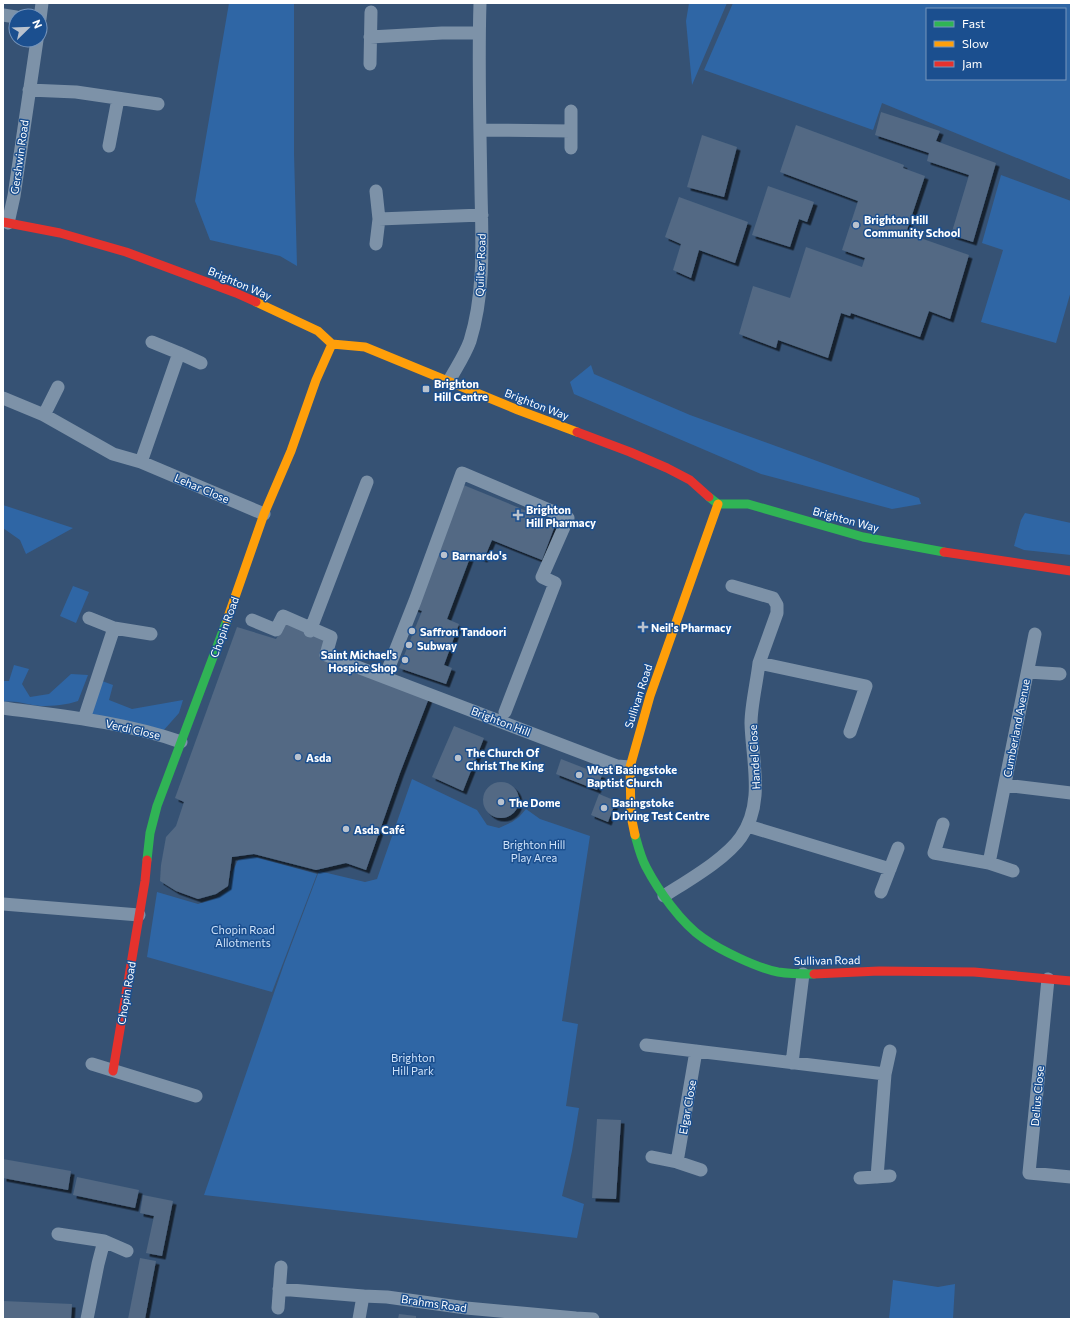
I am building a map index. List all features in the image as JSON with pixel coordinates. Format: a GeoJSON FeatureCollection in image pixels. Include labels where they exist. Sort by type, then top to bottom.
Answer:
{"type":"FeatureCollection","features":[{"type":"Feature","properties":{"kind":"street","name":"Quilter Road"},"geometry":{"type":"LineString","coordinates":[[449,382],[467,349],[481,290],[482,215],[479,33],[480,3]]}},
{"type":"Feature","properties":{"kind":"street"},"geometry":{"type":"LineString","coordinates":[[370,64],[371,12]]}},
{"type":"Feature","properties":{"kind":"street"},"geometry":{"type":"LineString","coordinates":[[370,37],[442,33],[479,33]]}},
{"type":"Feature","properties":{"kind":"street","name":"Gershwin Road"},"geometry":{"type":"LineString","coordinates":[[5,223],[14,196],[36,48]]}},
{"type":"Feature","properties":{"kind":"street"},"geometry":{"type":"LineString","coordinates":[[29,90],[76,92],[158,104]]}},
{"type":"Feature","properties":{"kind":"street"},"geometry":{"type":"LineString","coordinates":[[109,146],[118,99]]}},
{"type":"Feature","properties":{"kind":"street"},"geometry":{"type":"LineString","coordinates":[[571,148],[572,112]]}},
{"type":"Feature","properties":{"kind":"street"},"geometry":{"type":"LineString","coordinates":[[480,130],[571,131]]}},
{"type":"Feature","properties":{"kind":"street"},"geometry":{"type":"LineString","coordinates":[[376,191],[379,219],[376,244]]}},
{"type":"Feature","properties":{"kind":"street"},"geometry":{"type":"LineString","coordinates":[[379,219],[482,215]]}},
{"type":"Feature","properties":{"kind":"street","name":"Brighton Way"},"geometry":{"type":"LineString","coordinates":[[5,223],[60,233],[126,252],[236,293],[318,331],[332,344],[365,347],[529,415],[630,452],[667,468],[690,480],[718,504],[748,504],[863,537],[917,548],[1071,571]]}},
{"type":"Feature","properties":{"kind":"street"},"geometry":{"type":"LineString","coordinates":[[152,342],[201,363]]}},
{"type":"Feature","properties":{"kind":"street","name":"Chopin Road"},"geometry":{"type":"LineString","coordinates":[[113,1071],[139,915],[150,833],[157,806],[230,611],[264,514],[291,451],[316,380],[332,344]]}},
{"type":"Feature","properties":{"kind":"street"},"geometry":{"type":"LineString","coordinates":[[141,462],[179,353]]}},
{"type":"Feature","properties":{"kind":"street"},"geometry":{"type":"LineString","coordinates":[[44,415],[58,387]]}},
{"type":"Feature","properties":{"kind":"street","name":"Lehar Close"},"geometry":{"type":"LineString","coordinates":[[3,398],[44,415],[113,454],[141,462],[264,514]]}},
{"type":"Feature","properties":{"kind":"street"},"geometry":{"type":"LineString","coordinates":[[385,677],[415,601],[462,473],[568,518],[542,577],[555,583],[505,712]]}},
{"type":"Feature","properties":{"kind":"street"},"geometry":{"type":"LineString","coordinates":[[252,620],[276,630],[283,616],[310,630],[367,482]]}},
{"type":"Feature","properties":{"kind":"street","name":"Sullivan Road"},"geometry":{"type":"LineString","coordinates":[[718,504],[652,689],[630,767],[631,816],[637,843],[645,866],[680,918],[702,938],[721,949],[758,966],[778,972],[803,974],[879,971],[974,972],[1071,981]]}},
{"type":"Feature","properties":{"kind":"street","name":"Handel Close"},"geometry":{"type":"LineString","coordinates":[[664,896],[715,862],[741,838],[748,826],[753,808],[756,794],[751,722],[759,663],[777,613],[777,609],[773,598],[732,586]]}},
{"type":"Feature","properties":{"kind":"street"},"geometry":{"type":"LineString","coordinates":[[89,618],[114,628],[151,634]]}},
{"type":"Feature","properties":{"kind":"street"},"geometry":{"type":"LineString","coordinates":[[84,719],[114,628]]}},
{"type":"Feature","properties":{"kind":"street","name":"Brighton Hill"},"geometry":{"type":"LineString","coordinates":[[310,630],[331,637],[326,655],[617,766],[630,767]]}},
{"type":"Feature","properties":{"kind":"street","name":"Cumberland Avenue"},"geometry":{"type":"LineString","coordinates":[[989,863],[1035,634]]}},
{"type":"Feature","properties":{"kind":"street"},"geometry":{"type":"LineString","coordinates":[[759,663],[866,686],[850,732]]}},
{"type":"Feature","properties":{"kind":"street","name":"Cumberland Avenue"},"geometry":{"type":"LineString","coordinates":[[1028,672],[1060,674]]}},
{"type":"Feature","properties":{"kind":"street","name":"Verdi Close"},"geometry":{"type":"LineString","coordinates":[[3,708],[84,719],[166,737],[181,742]]}},
{"type":"Feature","properties":{"kind":"street","name":"Cumberland Avenue"},"geometry":{"type":"LineString","coordinates":[[1005,785],[1071,793]]}},
{"type":"Feature","properties":{"kind":"street"},"geometry":{"type":"LineString","coordinates":[[943,824],[934,853],[989,863],[1013,871]]}},
{"type":"Feature","properties":{"kind":"street"},"geometry":{"type":"LineString","coordinates":[[748,826],[890,869]]}},
{"type":"Feature","properties":{"kind":"street"},"geometry":{"type":"LineString","coordinates":[[881,892],[898,848]]}},
{"type":"Feature","properties":{"kind":"street"},"geometry":{"type":"LineString","coordinates":[[3,904],[139,915]]}},
{"type":"Feature","properties":{"kind":"street"},"geometry":{"type":"LineString","coordinates":[[792,1063],[803,974]]}},
{"type":"Feature","properties":{"kind":"street","name":"Delius Close"},"geometry":{"type":"LineString","coordinates":[[1048,979],[1029,1172],[1071,1177]]}},
{"type":"Feature","properties":{"kind":"street"},"geometry":{"type":"LineString","coordinates":[[646,1045],[885,1074]]}},
{"type":"Feature","properties":{"kind":"street","name":"Elgar Close"},"geometry":{"type":"LineString","coordinates":[[677,1162],[696,1051]]}},
{"type":"Feature","properties":{"kind":"street"},"geometry":{"type":"LineString","coordinates":[[860,1178],[883,1176],[885,1074],[890,1051]]}},
{"type":"Feature","properties":{"kind":"street"},"geometry":{"type":"LineString","coordinates":[[92,1064],[196,1096]]}},
{"type":"Feature","properties":{"kind":"street"},"geometry":{"type":"LineString","coordinates":[[652,1157],[677,1162],[701,1170]]}},
{"type":"Feature","properties":{"kind":"street"},"geometry":{"type":"LineString","coordinates":[[58,1234],[104,1241],[127,1251]]}},
{"type":"Feature","properties":{"kind":"street"},"geometry":{"type":"LineString","coordinates":[[87,1319],[104,1241]]}},
{"type":"Feature","properties":{"kind":"street"},"geometry":{"type":"LineString","coordinates":[[278,1308],[281,1267]]}},
{"type":"Feature","properties":{"kind":"street","name":"Brahms Road"},"geometry":{"type":"LineString","coordinates":[[280,1289],[364,1296],[387,1296],[466,1308],[576,1319],[593,1319]]}},
{"type":"Feature","properties":{"kind":"street"},"geometry":{"type":"LineString","coordinates":[[360,1319],[364,1296]]}},
{"type":"Feature","properties":{"kind":"green space"},"geometry":{"type":"Polygon","coordinates":[[[229,3],[294,3],[294,153],[297,266],[280,256],[210,240],[195,201],[229,3]]]}},
{"type":"Feature","properties":{"kind":"green space"},"geometry":{"type":"Polygon","coordinates":[[[689,3],[727,3],[692,85],[686,21],[689,3]]]}},
{"type":"Feature","properties":{"kind":"green space"},"geometry":{"type":"Polygon","coordinates":[[[733,3],[1071,3],[1071,180],[882,103],[873,130],[704,70],[733,3]]]}},
{"type":"Feature","properties":{"kind":"green space"},"geometry":{"type":"Polygon","coordinates":[[[1001,175],[1071,201],[1071,291],[1056,343],[981,322],[1003,250],[982,243],[1001,175]]]}},
{"type":"Feature","properties":{"kind":"green space"},"geometry":{"type":"Polygon","coordinates":[[[591,365],[594,374],[690,415],[919,498],[921,504],[892,509],[761,474],[574,394],[570,382],[591,365]]]}},
{"type":"Feature","properties":{"kind":"green space"},"geometry":{"type":"Polygon","coordinates":[[[3,505],[73,528],[26,554],[20,540],[3,528],[3,505]]]}},
{"type":"Feature","properties":{"kind":"green space"},"geometry":{"type":"Polygon","coordinates":[[[1025,513],[1071,523],[1071,555],[1024,550],[1014,546],[1021,520],[1025,513]]]}},
{"type":"Feature","properties":{"kind":"green space"},"geometry":{"type":"Polygon","coordinates":[[[73,586],[89,592],[76,623],[60,616],[73,586]]]}},
{"type":"Feature","properties":{"kind":"green space"},"geometry":{"type":"Polygon","coordinates":[[[14,665],[29,669],[22,684],[30,697],[49,694],[71,674],[88,675],[78,701],[60,705],[41,706],[18,702],[3,702],[3,681],[9,681],[14,665]]]}},
{"type":"Feature","properties":{"kind":"green space"},"geometry":{"type":"Polygon","coordinates":[[[102,681],[113,685],[109,700],[132,709],[183,700],[179,713],[163,731],[85,715],[102,681]]]}},
{"type":"Feature","properties":{"kind":"green space","name":"Brighton Hill Park"},"geometry":{"type":"Polygon","coordinates":[[[412,779],[477,810],[487,825],[499,828],[512,822],[526,809],[540,819],[590,836],[562,1021],[578,1024],[566,1106],[579,1108],[572,1151],[562,1196],[584,1204],[577,1238],[204,1195],[284,964],[319,871],[365,882],[377,879],[412,779]]]}},
{"type":"Feature","properties":{"kind":"green space","name":"Chopin Road Allotments"},"geometry":{"type":"Polygon","coordinates":[[[252,856],[317,874],[272,992],[147,957],[157,892],[198,904],[216,898],[228,890],[232,872],[238,860],[252,856]]]}},
{"type":"Feature","properties":{"kind":"green space"},"geometry":{"type":"Polygon","coordinates":[[[893,1280],[938,1287],[955,1284],[953,1319],[889,1319],[893,1280]]]}},
{"type":"Feature","properties":{"kind":"building"},"geometry":{"type":"Polygon","coordinates":[[[881,112],[940,131],[936,141],[996,163],[973,242],[951,235],[969,175],[927,161],[929,153],[875,135],[881,112]]]}},
{"type":"Feature","properties":{"kind":"building"},"geometry":{"type":"Polygon","coordinates":[[[796,125],[904,165],[903,168],[925,176],[906,233],[969,255],[950,319],[929,311],[920,337],[851,313],[850,316],[841,313],[828,358],[778,340],[776,348],[739,334],[753,286],[790,298],[806,247],[862,267],[865,258],[842,250],[858,201],[780,172],[796,125]]]}},
{"type":"Feature","properties":{"kind":"building"},"geometry":{"type":"Polygon","coordinates":[[[702,135],[737,147],[724,197],[687,187],[702,135]]]}},
{"type":"Feature","properties":{"kind":"building"},"geometry":{"type":"Polygon","coordinates":[[[768,186],[814,202],[807,222],[799,219],[790,247],[752,235],[768,186]]]}},
{"type":"Feature","properties":{"kind":"building"},"geometry":{"type":"Polygon","coordinates":[[[679,197],[748,222],[735,263],[699,250],[691,278],[673,270],[681,244],[665,237],[679,197]]]}},
{"type":"Feature","properties":{"kind":"building"},"geometry":{"type":"Polygon","coordinates":[[[461,484],[556,523],[542,560],[492,540],[484,559],[471,555],[447,619],[459,624],[444,665],[452,668],[446,684],[399,668],[422,611],[414,608],[461,484]]]}},
{"type":"Feature","properties":{"kind":"building","name":"Asda"},"geometry":{"type":"Polygon","coordinates":[[[287,621],[326,638],[320,658],[429,698],[400,773],[366,870],[346,863],[316,870],[254,854],[232,857],[228,886],[216,894],[198,899],[176,891],[160,881],[166,837],[176,826],[184,802],[175,798],[237,627],[276,639],[287,621]]]}},
{"type":"Feature","properties":{"kind":"building","name":"The Church Of Christ The King"},"geometry":{"type":"Polygon","coordinates":[[[454,726],[484,738],[463,791],[432,777],[454,726]]]}},
{"type":"Feature","properties":{"kind":"building","name":"West Basingstoke Baptist Church"},"geometry":{"type":"Polygon","coordinates":[[[561,759],[602,775],[597,790],[556,774],[561,759]]]}},
{"type":"Feature","properties":{"kind":"building","name":"The Dome"},"geometry":{"type":"Polygon","coordinates":[[[498,782],[504,782],[514,787],[519,800],[514,813],[504,818],[498,818],[488,813],[483,803],[483,797],[488,787],[498,782]]]}},
{"type":"Feature","properties":{"kind":"building","name":"Basingstoke Driving Test Centre"},"geometry":{"type":"Polygon","coordinates":[[[599,794],[616,801],[608,822],[591,815],[599,794]]]}},
{"type":"Feature","properties":{"kind":"building"},"geometry":{"type":"Polygon","coordinates":[[[597,1119],[621,1120],[616,1199],[592,1198],[597,1119]]]}},
{"type":"Feature","properties":{"kind":"building"},"geometry":{"type":"Polygon","coordinates":[[[3,1159],[71,1171],[68,1190],[3,1178],[3,1159]]]}},
{"type":"Feature","properties":{"kind":"building"},"geometry":{"type":"Polygon","coordinates":[[[77,1177],[139,1190],[135,1208],[73,1195],[77,1177]]]}},
{"type":"Feature","properties":{"kind":"building"},"geometry":{"type":"Polygon","coordinates":[[[143,1195],[173,1201],[162,1256],[146,1253],[154,1216],[140,1213],[143,1195]]]}},
{"type":"Feature","properties":{"kind":"building"},"geometry":{"type":"Polygon","coordinates":[[[140,1258],[156,1261],[145,1319],[128,1319],[140,1258]]]}},
{"type":"Feature","properties":{"kind":"building"},"geometry":{"type":"Polygon","coordinates":[[[3,1301],[72,1304],[71,1319],[3,1319],[3,1301]]]}},
{"type":"Feature","properties":{"kind":"building"},"geometry":{"type":"Polygon","coordinates":[[[399,1314],[416,1316],[416,1319],[398,1319],[399,1314]]]}},
{"type":"Feature","properties":{"kind":"traffic: fast"},"geometry":{"type":"LineString","coordinates":[[709,497],[718,504],[748,504],[863,537],[944,552]]}},
{"type":"Feature","properties":{"kind":"traffic: fast"},"geometry":{"type":"LineString","coordinates":[[147,860],[150,833],[157,806],[227,620]]}},
{"type":"Feature","properties":{"kind":"traffic: fast"},"geometry":{"type":"LineString","coordinates":[[635,835],[646,867],[657,886],[678,915],[695,932],[719,948],[760,967],[783,973],[814,974]]}},
{"type":"Feature","properties":{"kind":"traffic: slow"},"geometry":{"type":"LineString","coordinates":[[256,302],[318,331],[332,344],[365,347],[518,410],[577,432]]}},
{"type":"Feature","properties":{"kind":"traffic: slow"},"geometry":{"type":"LineString","coordinates":[[227,620],[264,514],[291,451],[316,380],[332,344]]}},
{"type":"Feature","properties":{"kind":"traffic: slow"},"geometry":{"type":"LineString","coordinates":[[635,835],[631,816],[630,767],[650,696],[718,504]]}},
{"type":"Feature","properties":{"kind":"traffic: jam"},"geometry":{"type":"LineString","coordinates":[[3,222],[60,233],[126,252],[236,293],[256,302]]}},
{"type":"Feature","properties":{"kind":"traffic: jam"},"geometry":{"type":"LineString","coordinates":[[577,432],[667,468],[690,480],[709,497]]}},
{"type":"Feature","properties":{"kind":"traffic: jam"},"geometry":{"type":"LineString","coordinates":[[944,552],[1071,571]]}},
{"type":"Feature","properties":{"kind":"traffic: jam"},"geometry":{"type":"LineString","coordinates":[[113,1071],[145,881],[147,860]]}},
{"type":"Feature","properties":{"kind":"traffic: jam"},"geometry":{"type":"LineString","coordinates":[[814,974],[879,971],[974,972],[1071,981]]}},
{"type":"Feature","properties":{"kind":"place","name":"Brighton Hill Community School"},"geometry":{"type":"Point","coordinates":[856,225]}},
{"type":"Feature","properties":{"kind":"place","name":"Brighton Hill Centre"},"geometry":{"type":"Point","coordinates":[426,389]}},
{"type":"Feature","properties":{"kind":"place","name":"Brighton Hill Pharmacy"},"geometry":{"type":"Point","coordinates":[518,515]}},
{"type":"Feature","properties":{"kind":"place","name":"Barnardo's"},"geometry":{"type":"Point","coordinates":[444,555]}},
{"type":"Feature","properties":{"kind":"place","name":"Neil's Pharmacy"},"geometry":{"type":"Point","coordinates":[643,627]}},
{"type":"Feature","properties":{"kind":"place","name":"Saffron Tandoori"},"geometry":{"type":"Point","coordinates":[412,631]}},
{"type":"Feature","properties":{"kind":"place","name":"Subway"},"geometry":{"type":"Point","coordinates":[409,645]}},
{"type":"Feature","properties":{"kind":"place","name":"Saint Michael's Hospice Shop"},"geometry":{"type":"Point","coordinates":[405,660]}},
{"type":"Feature","properties":{"kind":"place","name":"Asda"},"geometry":{"type":"Point","coordinates":[298,757]}},
{"type":"Feature","properties":{"kind":"place","name":"The Church Of Christ The King"},"geometry":{"type":"Point","coordinates":[458,758]}},
{"type":"Feature","properties":{"kind":"place","name":"West Basingstoke Baptist Church"},"geometry":{"type":"Point","coordinates":[579,775]}},
{"type":"Feature","properties":{"kind":"place","name":"The Dome"},"geometry":{"type":"Point","coordinates":[501,802]}},
{"type":"Feature","properties":{"kind":"place","name":"Basingstoke Driving Test Centre"},"geometry":{"type":"Point","coordinates":[604,808]}},
{"type":"Feature","properties":{"kind":"place","name":"Asda Café"},"geometry":{"type":"Point","coordinates":[346,829]}},
{"type":"Feature","properties":{"kind":"park label","name":"Brighton Hill Play Area"},"geometry":{"type":"Point","coordinates":[534,850]}}]}
